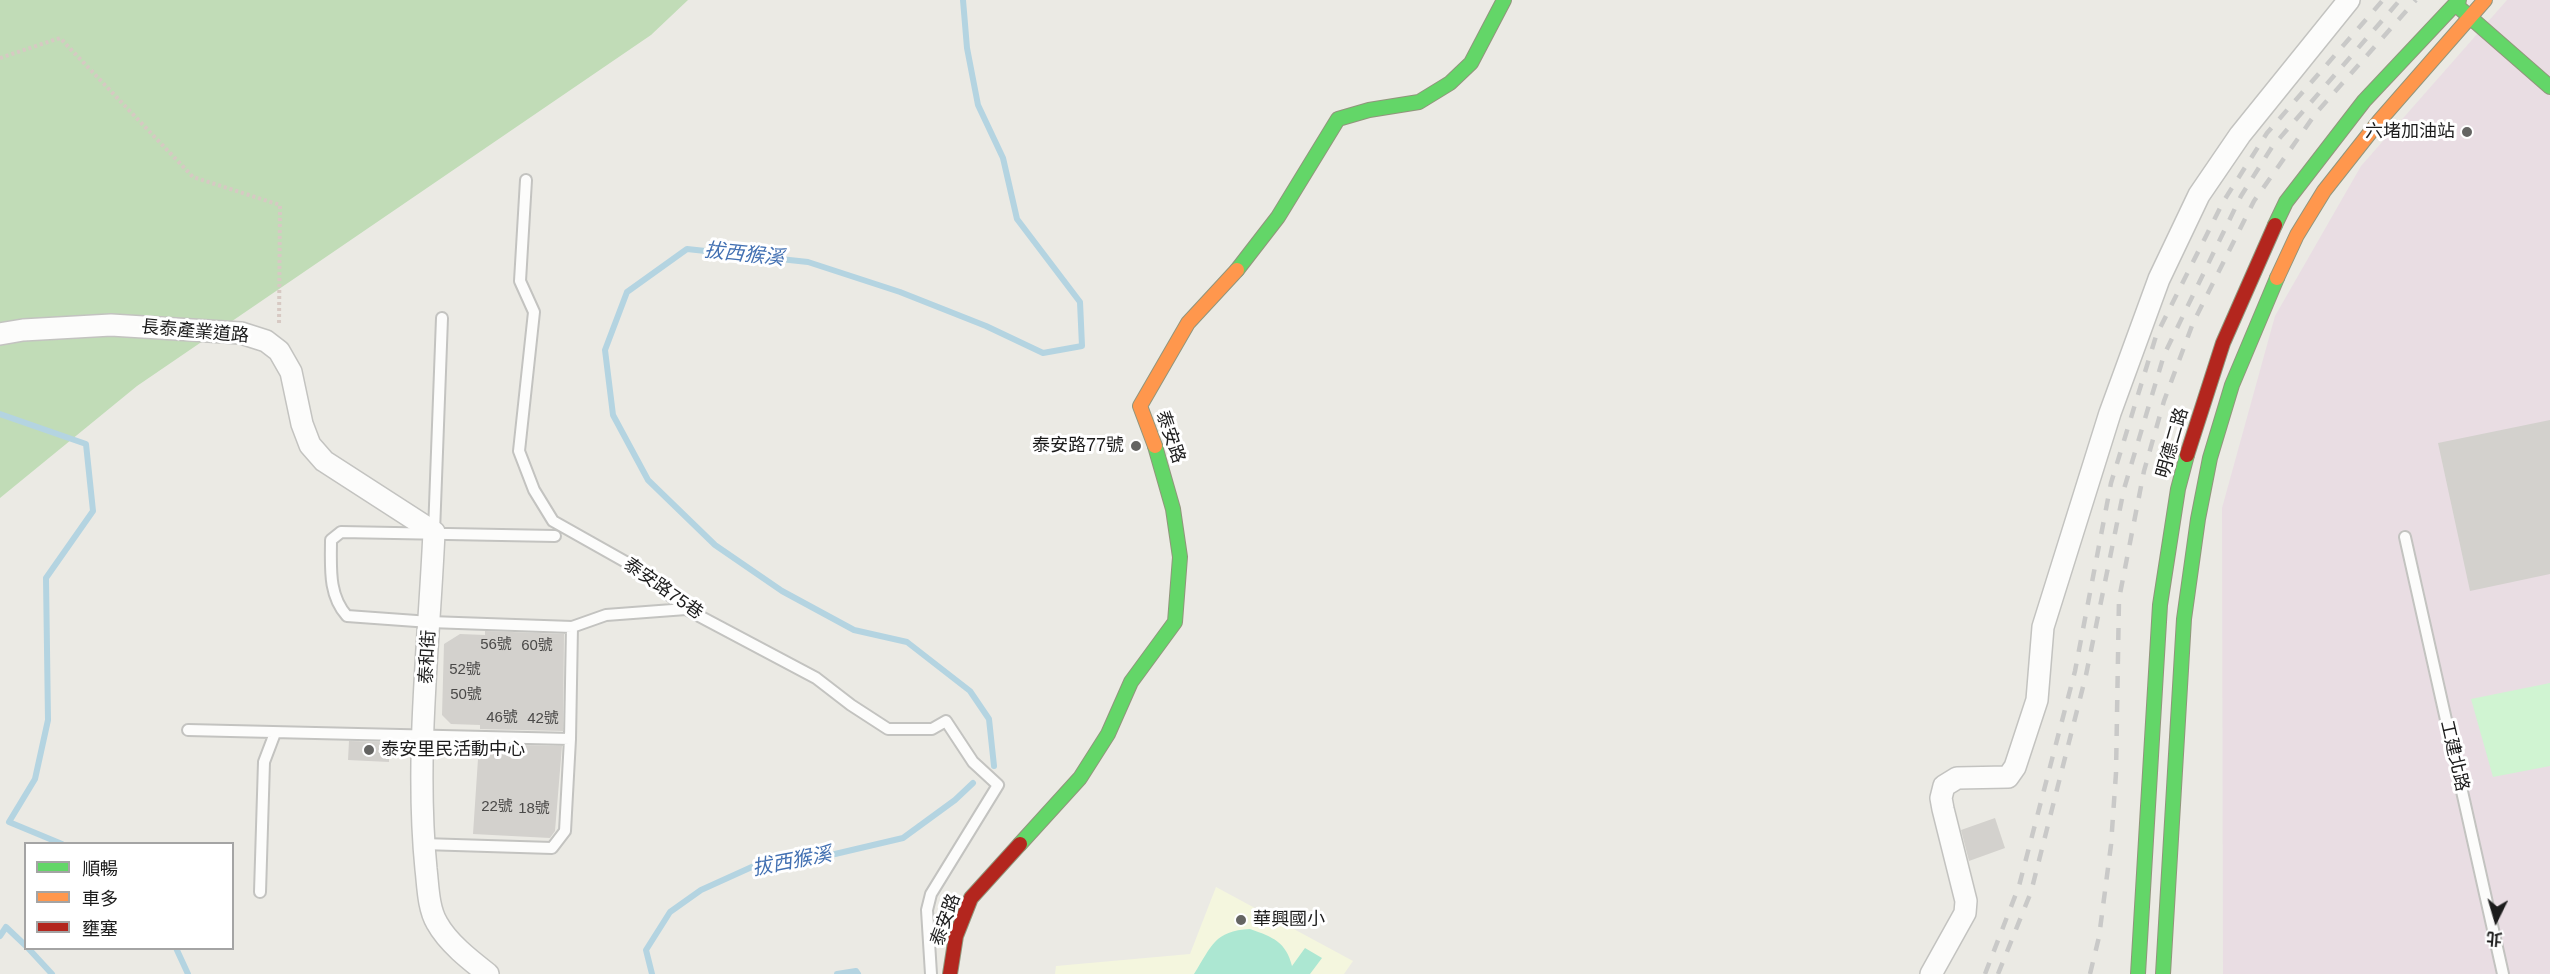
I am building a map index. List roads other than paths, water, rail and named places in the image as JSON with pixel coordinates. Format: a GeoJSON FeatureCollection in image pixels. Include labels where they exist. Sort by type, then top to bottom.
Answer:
{"type":"FeatureCollection","features":[{"type":"Feature","properties":{"kind":"main road","name":"泰安路"},"geometry":{"type":"LineString","coordinates":[[950,974],[956,936],[971,898],[1080,778],[1108,734],[1131,682],[1175,622],[1180,557],[1173,509],[1160,459],[1140,406],[1188,323],[1245,262],[1278,217],[1338,119],[1370,110],[1419,102],[1450,83],[1471,63],[1504,0]]}},
{"type":"Feature","properties":{"kind":"main road"},"geometry":{"type":"LineString","coordinates":[[2163,974],[2184,619],[2198,519],[2210,458],[2232,385],[2263,308],[2292,245],[2324,191],[2380,120],[2485,0]]}},
{"type":"Feature","properties":{"kind":"main road"},"geometry":{"type":"LineString","coordinates":[[2457,2],[2470,17],[2550,87]]}},
{"type":"Feature","properties":{"kind":"main road","name":"明德二路"},"geometry":{"type":"LineString","coordinates":[[2138,974],[2160,605],[2178,489],[2195,427],[2227,332],[2258,259],[2286,202],[2364,101],[2457,2]]}},
{"type":"Feature","properties":{"kind":"street"},"geometry":{"type":"LineString","coordinates":[[1931,974],[1965,914],[1966,901],[1943,810],[1941,798],[1944,786],[1957,778],[2008,777],[2015,767],[2037,700],[2043,627],[2109,413],[2159,279],[2199,195],[2240,135],[2349,0]]}},
{"type":"Feature","properties":{"kind":"street","name":"長泰產業道路"},"geometry":{"type":"LineString","coordinates":[[0,334],[23,330],[111,325],[241,333],[266,341],[279,351],[291,372],[302,424],[310,445],[324,461],[434,532]]}},
{"type":"Feature","properties":{"kind":"street","name":"泰和街"},"geometry":{"type":"LineString","coordinates":[[434,532],[423,736],[423,844],[428,890],[436,922],[464,956],[488,974]]}},
{"type":"Feature","properties":{"kind":"lane","name":"泰安路75巷"},"geometry":{"type":"LineString","coordinates":[[526,180],[520,281],[534,312],[519,451],[534,490],[553,521],[640,570],[686,609],[816,678],[851,705],[888,729],[932,729],[946,721],[973,762],[998,785]]}},
{"type":"Feature","properties":{"kind":"lane","name":"泰和街"},"geometry":{"type":"LineString","coordinates":[[434,532],[442,318]]}},
{"type":"Feature","properties":{"kind":"lane"},"geometry":{"type":"LineString","coordinates":[[555,536],[341,532],[331,540],[331,580],[338,606],[346,616],[430,622],[572,627],[606,615],[686,609]]}},
{"type":"Feature","properties":{"kind":"lane","name":"工建北路"},"geometry":{"type":"LineString","coordinates":[[2405,537],[2503,974]]}},
{"type":"Feature","properties":{"kind":"lane"},"geometry":{"type":"LineString","coordinates":[[423,844],[552,848],[565,831],[570,739],[572,627]]}},
{"type":"Feature","properties":{"kind":"lane"},"geometry":{"type":"LineString","coordinates":[[188,730],[570,739]]}},
{"type":"Feature","properties":{"kind":"lane"},"geometry":{"type":"LineString","coordinates":[[260,892],[264,762],[275,733]]}},
{"type":"Feature","properties":{"kind":"lane","name":"泰安路"},"geometry":{"type":"LineString","coordinates":[[931,974],[927,909],[931,894],[998,785]]}},
{"type":"Feature","properties":{"kind":"waterway","name":"拔西猴溪"},"geometry":{"type":"LineString","coordinates":[[963,0],[967,48],[978,105],[1003,158],[1017,219],[1080,302],[1082,346],[1043,353],[986,326],[900,292],[808,262],[687,249],[627,292],[605,350],[613,415],[648,480],[715,545],[782,591],[854,630],[907,642],[970,691],[989,719],[994,766]]}},
{"type":"Feature","properties":{"kind":"waterway"},"geometry":{"type":"LineString","coordinates":[[0,414],[86,444],[93,511],[46,578],[48,720],[35,779],[9,822],[57,842]]}},
{"type":"Feature","properties":{"kind":"waterway","name":"拔西猴溪"},"geometry":{"type":"LineString","coordinates":[[652,974],[646,950],[670,912],[701,890],[754,866],[818,858],[903,838],[955,800],[973,783]]}},
{"type":"Feature","properties":{"kind":"waterway"},"geometry":{"type":"LineString","coordinates":[[0,936],[6,927],[24,944]]}},
{"type":"Feature","properties":{"kind":"waterway"},"geometry":{"type":"LineString","coordinates":[[30,950],[52,974]]}},
{"type":"Feature","properties":{"kind":"waterway"},"geometry":{"type":"LineString","coordinates":[[177,950],[188,974]]}},
{"type":"Feature","properties":{"kind":"waterway","name":"拔西猴溪"},"geometry":{"type":"LineString","coordinates":[[837,974],[856,971],[858,974]]}},
{"type":"Feature","properties":{"kind":"railway"},"geometry":{"type":"LineString","coordinates":[[1985,974],[2019,886],[2075,671],[2111,483],[2156,336],[2223,202],[2267,133],[2383,0]]}},
{"type":"Feature","properties":{"kind":"railway"},"geometry":{"type":"LineString","coordinates":[[1998,974],[2031,892],[2086,675],[2124,489],[2164,355],[2241,196],[2272,147],[2400,0]]}},
{"type":"Feature","properties":{"kind":"railway"},"geometry":{"type":"LineString","coordinates":[[2090,974],[2099,937],[2111,845],[2116,773],[2119,599],[2144,471],[2164,401],[2193,323],[2254,201],[2316,113],[2416,0]]}},
{"type":"Feature","properties":{"kind":"place","name":"六堵加油站"},"geometry":{"type":"Point","coordinates":[2467,132]}},
{"type":"Feature","properties":{"kind":"place","name":"泰安路77號"},"geometry":{"type":"Point","coordinates":[1136,446]}},
{"type":"Feature","properties":{"kind":"place","name":"泰安里民活動中心"},"geometry":{"type":"Point","coordinates":[369,750]}},
{"type":"Feature","properties":{"kind":"place","name":"華興國小"},"geometry":{"type":"Point","coordinates":[1241,920]}}]}
